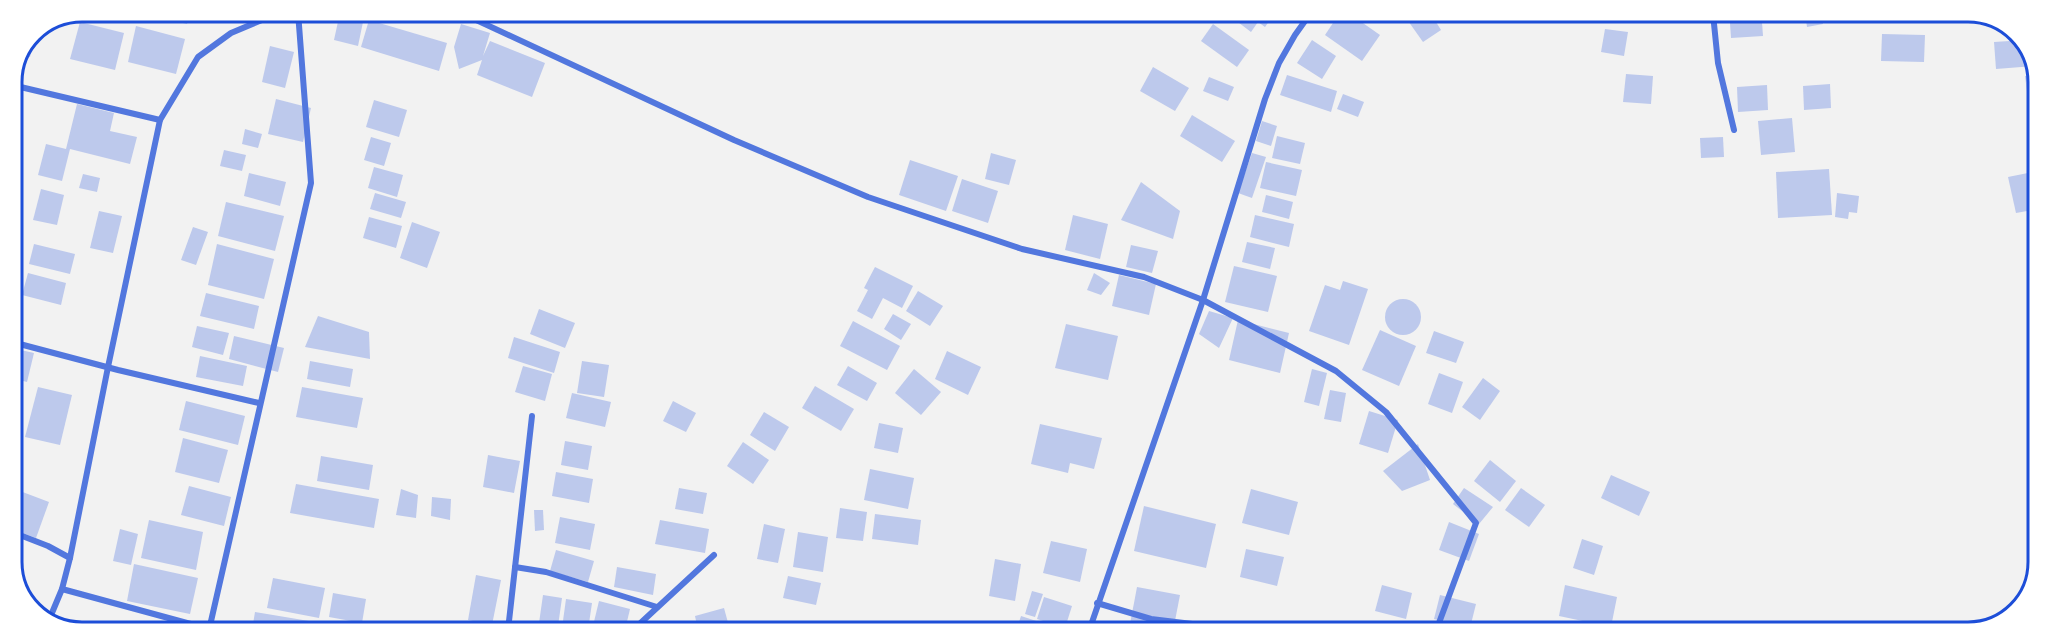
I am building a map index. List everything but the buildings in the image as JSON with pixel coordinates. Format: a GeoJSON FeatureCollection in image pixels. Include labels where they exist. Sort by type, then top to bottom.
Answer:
{"type":"FeatureCollection","features":[{"type":"Feature","properties":{"kind":"street"},"geometry":{"type":"LineString","coordinates":[[52,613],[62,589],[70,558],[160,120],[198,57],[231,33],[257,22]]}},
{"type":"Feature","properties":{"kind":"street"},"geometry":{"type":"LineString","coordinates":[[211,622],[311,183],[299,22]]}},
{"type":"Feature","properties":{"kind":"street"},"geometry":{"type":"LineString","coordinates":[[480,22],[734,140],[868,197],[1022,249],[1144,277],[1203,300],[1336,371],[1386,412],[1476,523],[1439,622]]}},
{"type":"Feature","properties":{"kind":"street"},"geometry":{"type":"LineString","coordinates":[[1092,622],[1203,300],[1265,99],[1279,63],[1304,22]]}},
{"type":"Feature","properties":{"kind":"street"},"geometry":{"type":"LineString","coordinates":[[1714,22],[1718,63],[1734,130]]}},
{"type":"Feature","properties":{"kind":"street"},"geometry":{"type":"LineString","coordinates":[[22,87],[160,120]]}},
{"type":"Feature","properties":{"kind":"street"},"geometry":{"type":"LineString","coordinates":[[23,345],[259,403]]}},
{"type":"Feature","properties":{"kind":"street"},"geometry":{"type":"LineString","coordinates":[[509,622],[532,416]]}},
{"type":"Feature","properties":{"kind":"street"},"geometry":{"type":"LineString","coordinates":[[23,536],[70,558]]}},
{"type":"Feature","properties":{"kind":"street"},"geometry":{"type":"LineString","coordinates":[[641,622],[714,555]]}},
{"type":"Feature","properties":{"kind":"street"},"geometry":{"type":"LineString","coordinates":[[515,567],[546,572],[657,607]]}},
{"type":"Feature","properties":{"kind":"street"},"geometry":{"type":"LineString","coordinates":[[62,589],[180,622]]}},
{"type":"Feature","properties":{"kind":"street"},"geometry":{"type":"LineString","coordinates":[[1097,603],[1151,619],[1176,622]]}}]}
